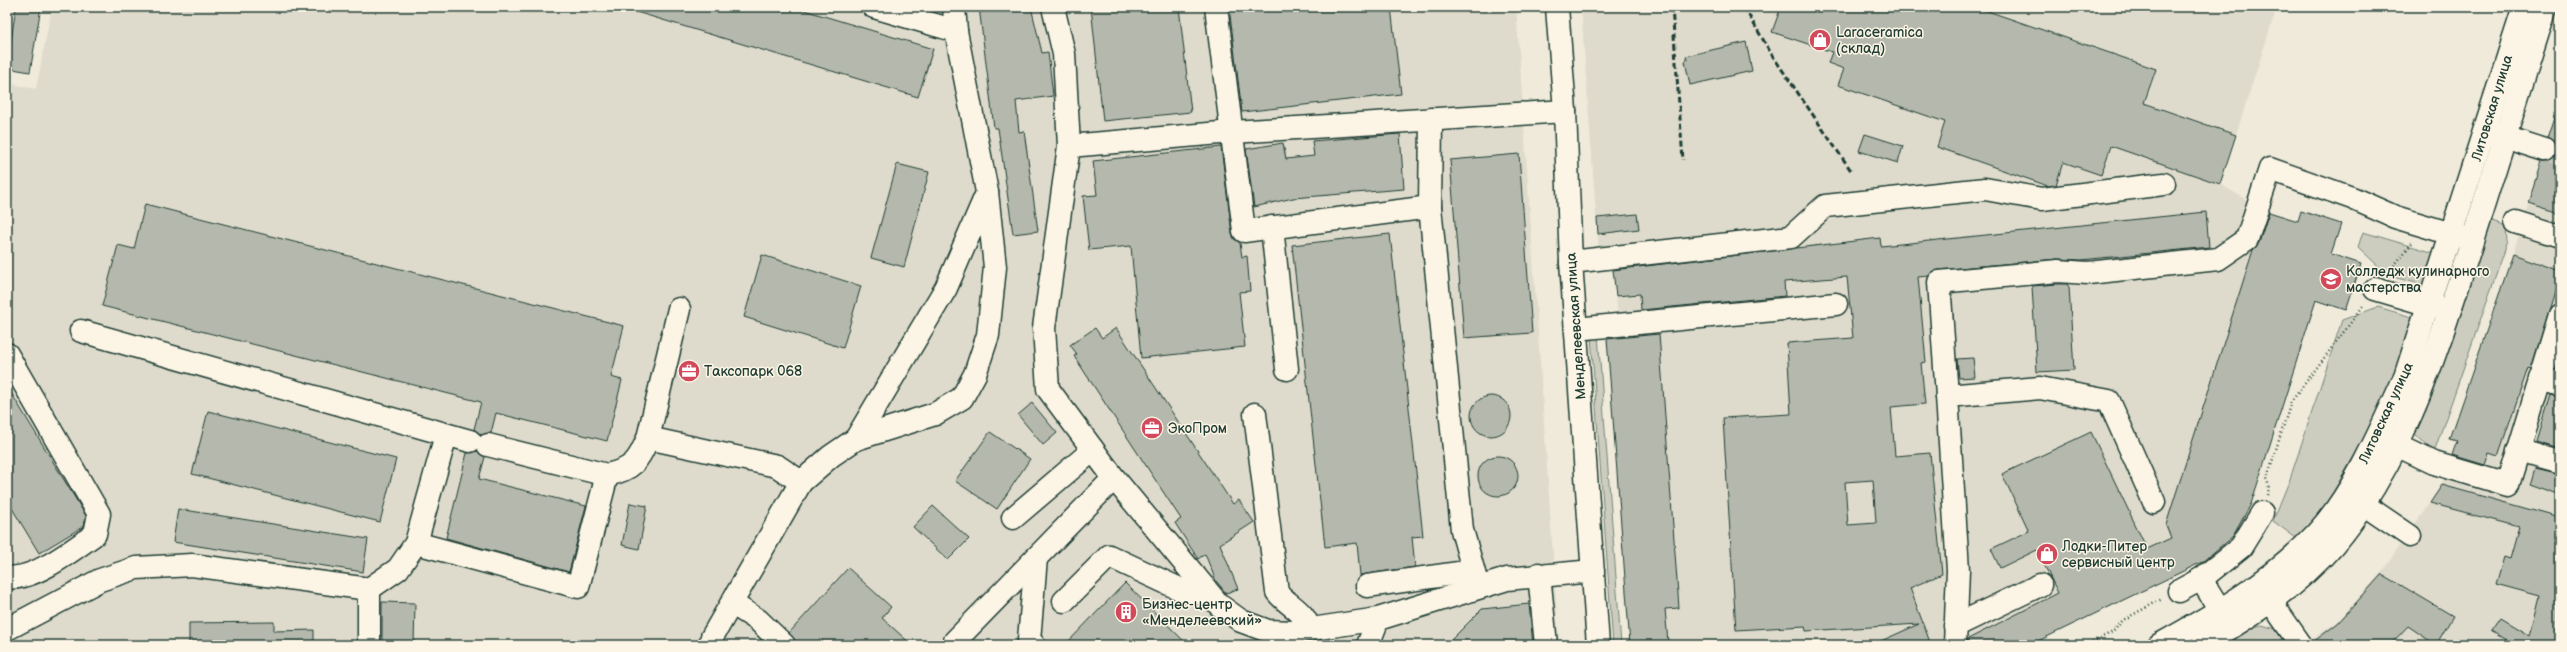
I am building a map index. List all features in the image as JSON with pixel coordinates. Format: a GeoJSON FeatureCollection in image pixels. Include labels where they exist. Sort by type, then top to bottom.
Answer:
{"type":"FeatureCollection","features":[{"type":"Feature","properties":{"kind":"street"},"geometry":{"type":"LineString","coordinates":[[874,7],[956,31]]}},
{"type":"Feature","properties":{"kind":"street"},"geometry":{"type":"LineString","coordinates":[[710,645],[712,637],[733,604],[801,482],[831,456],[856,439],[935,414],[962,398],[975,374],[988,335],[996,267],[987,192],[956,31],[954,7]]}},
{"type":"Feature","properties":{"kind":"street"},"geometry":{"type":"LineString","coordinates":[[1053,7],[1064,54],[1069,146],[1044,328],[1048,389],[1093,450],[1114,478],[1219,605],[1241,621],[1268,631],[1309,630],[1378,619],[1476,579]]}},
{"type":"Feature","properties":{"kind":"street"},"geometry":{"type":"LineString","coordinates":[[1216,7],[1244,231],[1430,207]]}},
{"type":"Feature","properties":{"kind":"street","name":"Менделеевская улица"},"geometry":{"type":"LineString","coordinates":[[1557,7],[1565,111],[1571,262],[1598,645]]}},
{"type":"Feature","properties":{"kind":"street","name":"Литовская улица"},"geometry":{"type":"LineString","coordinates":[[2495,134],[2524,7]]}},
{"type":"Feature","properties":{"kind":"street","name":"Литовская улица"},"geometry":{"type":"LineString","coordinates":[[2354,498],[2397,446],[2424,386],[2440,308],[2495,134],[2546,7]]}},
{"type":"Feature","properties":{"kind":"street"},"geometry":{"type":"LineString","coordinates":[[1069,146],[1232,132],[1565,111]]}},
{"type":"Feature","properties":{"kind":"street"},"geometry":{"type":"LineString","coordinates":[[1431,119],[1430,207],[1462,530],[1476,579]]}},
{"type":"Feature","properties":{"kind":"street"},"geometry":{"type":"LineString","coordinates":[[2495,134],[2545,150]]}},
{"type":"Feature","properties":{"kind":"street"},"geometry":{"type":"LineString","coordinates":[[1955,635],[1958,570],[1939,282],[2058,271],[2088,273],[2218,259],[2247,239],[2270,169],[2352,198],[2395,217],[2462,237]]}},
{"type":"Feature","properties":{"kind":"street"},"geometry":{"type":"LineString","coordinates":[[1571,262],[1791,237],[1826,206],[1985,189],[2042,199],[2164,184]]}},
{"type":"Feature","properties":{"kind":"street"},"geometry":{"type":"LineString","coordinates":[[856,439],[946,288],[987,192]]}},
{"type":"Feature","properties":{"kind":"street"},"geometry":{"type":"LineString","coordinates":[[2516,222],[2560,236]]}},
{"type":"Feature","properties":{"kind":"street"},"geometry":{"type":"LineString","coordinates":[[1272,227],[1287,369]]}},
{"type":"Feature","properties":{"kind":"street"},"geometry":{"type":"LineString","coordinates":[[2375,289],[2440,308]]}},
{"type":"Feature","properties":{"kind":"street"},"geometry":{"type":"LineString","coordinates":[[1576,329],[1836,304]]}},
{"type":"Feature","properties":{"kind":"street","name":"Литовская улица"},"geometry":{"type":"LineString","coordinates":[[2159,645],[2220,610],[2265,593],[2304,575],[2332,546],[2354,498],[2378,436],[2440,308]]}},
{"type":"Feature","properties":{"kind":"street"},"geometry":{"type":"LineString","coordinates":[[81,331],[446,435],[608,475],[626,470],[640,458],[648,438],[679,309]]}},
{"type":"Feature","properties":{"kind":"street"},"geometry":{"type":"LineString","coordinates":[[2378,436],[2434,463],[2508,485],[2518,450],[2550,382],[2560,315]]}},
{"type":"Feature","properties":{"kind":"street"},"geometry":{"type":"LineString","coordinates":[[7,354],[99,514],[95,534],[64,556],[18,579],[7,577]]}},
{"type":"Feature","properties":{"kind":"street"},"geometry":{"type":"LineString","coordinates":[[1947,396],[2040,388],[2109,402],[2154,502]]}},
{"type":"Feature","properties":{"kind":"street"},"geometry":{"type":"LineString","coordinates":[[1254,414],[1277,592],[1284,602],[1302,614],[1308,621],[1309,630]]}},
{"type":"Feature","properties":{"kind":"street"},"geometry":{"type":"LineString","coordinates":[[7,629],[100,580],[136,568],[192,565],[369,589],[398,569],[416,543],[446,435]]}},
{"type":"Feature","properties":{"kind":"street"},"geometry":{"type":"LineString","coordinates":[[648,438],[777,466],[801,482]]}},
{"type":"Feature","properties":{"kind":"street"},"geometry":{"type":"LineString","coordinates":[[1013,518],[1093,450]]}},
{"type":"Feature","properties":{"kind":"street"},"geometry":{"type":"LineString","coordinates":[[2518,450],[2560,462]]}},
{"type":"Feature","properties":{"kind":"street"},"geometry":{"type":"LineString","coordinates":[[416,543],[578,587],[608,475]]}},
{"type":"Feature","properties":{"kind":"street"},"geometry":{"type":"LineString","coordinates":[[959,645],[955,641],[1114,478]]}},
{"type":"Feature","properties":{"kind":"street"},"geometry":{"type":"LineString","coordinates":[[2354,498],[2410,536]]}},
{"type":"Feature","properties":{"kind":"street"},"geometry":{"type":"LineString","coordinates":[[2179,591],[2201,579],[2241,547],[2262,513]]}},
{"type":"Feature","properties":{"kind":"street"},"geometry":{"type":"LineString","coordinates":[[1064,601],[1109,556],[1184,591],[1198,593],[1205,588]]}},
{"type":"Feature","properties":{"kind":"street"},"geometry":{"type":"LineString","coordinates":[[1034,645],[1028,640],[1036,558]]}},
{"type":"Feature","properties":{"kind":"street"},"geometry":{"type":"LineString","coordinates":[[1367,586],[1593,571]]}},
{"type":"Feature","properties":{"kind":"street"},"geometry":{"type":"LineString","coordinates":[[1539,574],[1546,645]]}},
{"type":"Feature","properties":{"kind":"street"},"geometry":{"type":"LineString","coordinates":[[2201,579],[2220,610]]}},
{"type":"Feature","properties":{"kind":"street"},"geometry":{"type":"LineString","coordinates":[[1955,635],[2040,585]]}},
{"type":"Feature","properties":{"kind":"street"},"geometry":{"type":"LineString","coordinates":[[368,645],[369,589]]}},
{"type":"Feature","properties":{"kind":"street"},"geometry":{"type":"LineString","coordinates":[[2265,593],[2301,645]]}},
{"type":"Feature","properties":{"kind":"street","name":"Литовская улица"},"geometry":{"type":"LineString","coordinates":[[2202,645],[2265,593]]}},
{"type":"Feature","properties":{"kind":"street"},"geometry":{"type":"LineString","coordinates":[[733,604],[758,620],[784,645]]}},
{"type":"Feature","properties":{"kind":"street"},"geometry":{"type":"LineString","coordinates":[[1368,645],[1378,619]]}},
{"type":"Feature","properties":{"kind":"path"},"geometry":{"type":"LineString","coordinates":[[2262,513],[2269,489],[2267,478],[2291,402],[2375,289],[2425,226]]}},
{"type":"Feature","properties":{"kind":"path"},"geometry":{"type":"LineString","coordinates":[[2085,645],[2113,632],[2123,620],[2179,591]]}},
{"type":"Feature","properties":{"kind":"shaded area"},"geometry":{"type":"Polygon","coordinates":[[[52,7],[1516,7],[1559,645],[7,645],[7,83],[36,89],[52,7]]]}},
{"type":"Feature","properties":{"kind":"shaded area"},"geometry":{"type":"Polygon","coordinates":[[[1581,7],[2277,7],[2220,184],[2265,211],[2298,221],[2325,272],[2340,277],[2346,259],[2361,264],[2346,310],[2331,305],[2322,282],[2251,504],[2232,538],[2203,562],[2030,645],[1630,645],[1607,335],[1618,315],[1613,268],[1600,269],[1581,7]]]}},
{"type":"Feature","properties":{"kind":"shaded area"},"geometry":{"type":"Polygon","coordinates":[[[2560,101],[2560,645],[2304,645],[2337,622],[2382,572],[2442,485],[2457,442],[2449,439],[2513,254],[2560,101]]]}},
{"type":"Feature","properties":{"kind":"shaded area"},"geometry":{"type":"Polygon","coordinates":[[[2489,221],[2507,227],[2508,241],[2434,452],[2415,434],[2434,391],[2489,221]]]}},
{"type":"Feature","properties":{"kind":"shaded area"},"geometry":{"type":"Polygon","coordinates":[[[2363,232],[2438,254],[2428,286],[2389,276],[2358,247],[2363,232]]]}},
{"type":"Feature","properties":{"kind":"shaded area"},"geometry":{"type":"Polygon","coordinates":[[[2378,307],[2415,318],[2386,400],[2324,508],[2312,524],[2296,538],[2273,521],[2290,479],[2342,320],[2378,307]]]}},
{"type":"Feature","properties":{"kind":"shaded area"},"geometry":{"type":"Polygon","coordinates":[[[1598,335],[1621,645],[1613,645],[1591,336],[1598,335]]]}},
{"type":"Feature","properties":{"kind":"shaded area"},"geometry":{"type":"Polygon","coordinates":[[[2262,625],[2279,630],[2286,637],[2272,645],[2225,645],[2254,627],[2262,625]]]}},
{"type":"Feature","properties":{"kind":"building"},"geometry":{"type":"Polygon","coordinates":[[[16,7],[41,7],[30,72],[7,68],[16,7]]]}},
{"type":"Feature","properties":{"kind":"building"},"geometry":{"type":"Polygon","coordinates":[[[634,7],[794,7],[933,49],[918,97],[633,11],[634,7]]]}},
{"type":"Feature","properties":{"kind":"building"},"geometry":{"type":"Polygon","coordinates":[[[979,7],[1031,7],[1042,53],[1048,52],[1053,96],[1016,101],[1019,132],[1024,131],[1038,231],[1013,234],[998,128],[994,128],[979,7]]]}},
{"type":"Feature","properties":{"kind":"building"},"geometry":{"type":"Polygon","coordinates":[[[1091,7],[1179,7],[1191,112],[1103,121],[1091,7]]]}},
{"type":"Feature","properties":{"kind":"building"},"geometry":{"type":"Polygon","coordinates":[[[1229,7],[1391,7],[1401,94],[1242,112],[1229,7]]]}},
{"type":"Feature","properties":{"kind":"building"},"geometry":{"type":"Polygon","coordinates":[[[1781,7],[1976,7],[2156,69],[2144,103],[2236,135],[2220,184],[2111,146],[2101,175],[2063,162],[2056,185],[2048,186],[1937,147],[1945,122],[1838,85],[1844,69],[1828,63],[1832,52],[1772,32],[1781,7]]]}},
{"type":"Feature","properties":{"kind":"building"},"geometry":{"type":"Polygon","coordinates":[[[1746,42],[1752,71],[1690,85],[1685,61],[1687,60],[1686,56],[1746,42]]]}},
{"type":"Feature","properties":{"kind":"building"},"geometry":{"type":"Polygon","coordinates":[[[2557,111],[2560,112],[2560,213],[2528,203],[2541,162],[2548,162],[2557,154],[2554,142],[2548,138],[2557,111]]]}},
{"type":"Feature","properties":{"kind":"building"},"geometry":{"type":"Polygon","coordinates":[[[1400,134],[1404,189],[1293,198],[1254,207],[1246,149],[1283,143],[1286,159],[1314,156],[1312,141],[1400,134]]]}},
{"type":"Feature","properties":{"kind":"building"},"geometry":{"type":"Polygon","coordinates":[[[1865,134],[1903,146],[1898,163],[1859,151],[1865,134]]]}},
{"type":"Feature","properties":{"kind":"building"},"geometry":{"type":"Polygon","coordinates":[[[1221,147],[1232,233],[1234,239],[1240,243],[1242,257],[1247,256],[1250,291],[1239,292],[1245,347],[1141,358],[1131,246],[1089,250],[1083,196],[1097,195],[1093,161],[1221,147]]]}},
{"type":"Feature","properties":{"kind":"building"},"geometry":{"type":"Polygon","coordinates":[[[1519,154],[1532,333],[1464,338],[1450,160],[1519,154]]]}},
{"type":"Feature","properties":{"kind":"building"},"geometry":{"type":"Polygon","coordinates":[[[897,164],[929,172],[904,267],[871,258],[897,164]]]}},
{"type":"Feature","properties":{"kind":"building"},"geometry":{"type":"Polygon","coordinates":[[[145,204],[624,326],[611,377],[622,380],[607,441],[496,413],[491,433],[481,435],[474,429],[481,402],[102,306],[118,245],[134,249],[145,204]]]}},
{"type":"Feature","properties":{"kind":"building"},"geometry":{"type":"Polygon","coordinates":[[[2301,211],[2341,224],[2331,254],[2361,264],[2346,310],[2316,300],[2251,504],[2233,536],[2202,562],[2030,645],[1968,645],[1968,639],[2058,593],[2037,550],[2000,568],[1991,549],[2029,531],[2002,474],[2091,432],[2147,549],[2171,538],[2166,525],[2253,250],[2259,243],[2269,212],[2298,221],[2301,211]]]}},
{"type":"Feature","properties":{"kind":"building"},"geometry":{"type":"Polygon","coordinates":[[[2206,212],[2209,247],[2081,260],[2057,259],[1938,270],[1929,276],[1918,277],[1926,362],[1921,363],[1925,404],[1891,407],[1895,456],[1930,453],[1942,574],[1910,588],[1931,645],[1872,645],[1919,624],[1806,631],[1805,626],[1736,630],[1723,418],[1791,414],[1787,343],[1853,338],[1847,277],[1784,282],[1785,296],[1641,310],[1640,294],[1616,296],[1613,270],[1880,238],[1881,246],[2206,212]],[[1873,480],[1845,482],[1848,525],[1876,523],[1873,480]]]}},
{"type":"Feature","properties":{"kind":"building"},"geometry":{"type":"Polygon","coordinates":[[[1637,214],[1639,229],[1598,234],[1597,218],[1637,214]]]}},
{"type":"Feature","properties":{"kind":"building"},"geometry":{"type":"Polygon","coordinates":[[[1390,234],[1423,536],[1412,537],[1415,567],[1360,575],[1357,543],[1325,547],[1292,245],[1390,234]]]}},
{"type":"Feature","properties":{"kind":"building"},"geometry":{"type":"Polygon","coordinates":[[[2513,254],[2560,271],[2560,275],[2531,369],[2528,368],[2498,456],[2489,453],[2485,465],[2452,455],[2457,441],[2449,439],[2513,254]]]}},
{"type":"Feature","properties":{"kind":"building"},"geometry":{"type":"Polygon","coordinates":[[[762,255],[861,286],[843,348],[744,317],[762,255]]]}},
{"type":"Feature","properties":{"kind":"building"},"geometry":{"type":"Polygon","coordinates":[[[2067,284],[2069,287],[2074,370],[2037,372],[2032,286],[2067,284]]]}},
{"type":"Feature","properties":{"kind":"building","name":"ЭкоПром"},"geometry":{"type":"Polygon","coordinates":[[[1095,328],[1102,338],[1116,328],[1233,504],[1239,500],[1254,522],[1220,544],[1238,589],[1226,593],[1216,581],[1205,554],[1198,559],[1175,523],[1181,519],[1074,356],[1077,354],[1070,345],[1095,328]]]}},
{"type":"Feature","properties":{"kind":"building"},"geometry":{"type":"Polygon","coordinates":[[[1659,334],[1679,608],[1665,609],[1668,642],[1630,645],[1607,339],[1659,334]]]}},
{"type":"Feature","properties":{"kind":"building"},"geometry":{"type":"Polygon","coordinates":[[[1973,358],[1975,377],[1959,378],[1957,359],[1973,358]]]}},
{"type":"Feature","properties":{"kind":"building"},"geometry":{"type":"Polygon","coordinates":[[[7,386],[86,516],[84,526],[39,553],[7,500],[7,386]]]}},
{"type":"Feature","properties":{"kind":"building"},"geometry":{"type":"Polygon","coordinates":[[[2551,395],[2560,397],[2560,449],[2537,442],[2551,395]]]}},
{"type":"Feature","properties":{"kind":"building"},"geometry":{"type":"Polygon","coordinates":[[[1491,396],[1499,398],[1505,402],[1509,408],[1511,416],[1509,424],[1505,430],[1499,434],[1491,436],[1483,434],[1477,430],[1473,424],[1471,416],[1473,408],[1477,402],[1483,398],[1491,396]]]}},
{"type":"Feature","properties":{"kind":"building"},"geometry":{"type":"Polygon","coordinates":[[[1032,403],[1057,433],[1043,445],[1018,415],[1032,403]]]}},
{"type":"Feature","properties":{"kind":"building"},"geometry":{"type":"Polygon","coordinates":[[[208,411],[396,459],[380,522],[192,474],[208,411]]]}},
{"type":"Feature","properties":{"kind":"building"},"geometry":{"type":"Polygon","coordinates":[[[990,432],[1030,459],[997,509],[955,481],[990,432]]]}},
{"type":"Feature","properties":{"kind":"building"},"geometry":{"type":"Polygon","coordinates":[[[477,451],[485,457],[479,479],[586,506],[569,572],[446,538],[467,453],[477,451]]]}},
{"type":"Feature","properties":{"kind":"building"},"geometry":{"type":"Polygon","coordinates":[[[1498,456],[1506,458],[1512,462],[1516,468],[1518,476],[1516,484],[1512,490],[1506,494],[1498,496],[1490,494],[1484,490],[1480,484],[1478,476],[1480,468],[1484,462],[1490,458],[1498,456]]]}},
{"type":"Feature","properties":{"kind":"building"},"geometry":{"type":"Polygon","coordinates":[[[2534,468],[2560,474],[2560,496],[2529,485],[2534,468]]]}},
{"type":"Feature","properties":{"kind":"building"},"geometry":{"type":"Polygon","coordinates":[[[2442,485],[2560,518],[2560,645],[2514,645],[2491,631],[2500,618],[2530,636],[2540,596],[2496,584],[2504,557],[2510,559],[2519,527],[2430,503],[2442,485]]]}},
{"type":"Feature","properties":{"kind":"building"},"geometry":{"type":"Polygon","coordinates":[[[630,503],[647,506],[639,549],[622,545],[630,503]]]}},
{"type":"Feature","properties":{"kind":"building"},"geometry":{"type":"Polygon","coordinates":[[[933,506],[969,539],[948,560],[913,527],[933,506]]]}},
{"type":"Feature","properties":{"kind":"building"},"geometry":{"type":"Polygon","coordinates":[[[178,509],[368,539],[363,572],[173,542],[178,509]]]}},
{"type":"Feature","properties":{"kind":"building"},"geometry":{"type":"Polygon","coordinates":[[[848,568],[891,607],[882,618],[912,645],[796,645],[789,633],[848,568]]]}},
{"type":"Feature","properties":{"kind":"building"},"geometry":{"type":"Polygon","coordinates":[[[2382,574],[2453,616],[2436,645],[2408,626],[2390,645],[2313,645],[2313,642],[2338,623],[2382,574]]]}},
{"type":"Feature","properties":{"kind":"building","name":"Бизнес-центр «Менделеевский»"},"geometry":{"type":"Polygon","coordinates":[[[1125,583],[1188,645],[1065,645],[1125,583]]]}},
{"type":"Feature","properties":{"kind":"building"},"geometry":{"type":"Polygon","coordinates":[[[382,602],[415,603],[414,645],[382,645],[382,602]]]}},
{"type":"Feature","properties":{"kind":"building"},"geometry":{"type":"Polygon","coordinates":[[[1529,604],[1533,645],[1446,645],[1482,609],[1529,604]]]}},
{"type":"Feature","properties":{"kind":"building"},"geometry":{"type":"Polygon","coordinates":[[[274,622],[274,631],[314,630],[314,645],[189,645],[189,623],[274,622]]]}},
{"type":"Feature","properties":{"kind":"tunnel"},"geometry":{"type":"LineString","coordinates":[[2545,150],[2560,155]]}},
{"type":"Feature","properties":{"kind":"railway"},"geometry":{"type":"LineString","coordinates":[[1672,7],[1683,160]]}},
{"type":"Feature","properties":{"kind":"railway"},"geometry":{"type":"LineString","coordinates":[[1744,7],[1772,55],[1852,172]]}},
{"type":"Feature","properties":{"kind":"place","name":"Laraceramica (склад)"},"geometry":{"type":"Point","coordinates":[1820,40]}},
{"type":"Feature","properties":{"kind":"place","name":"Колледж кулинарного мастерства"},"geometry":{"type":"Point","coordinates":[2331,279]}},
{"type":"Feature","properties":{"kind":"place","name":"Таксопарк 068"},"geometry":{"type":"Point","coordinates":[689,371]}},
{"type":"Feature","properties":{"kind":"place","name":"ЭкоПром"},"geometry":{"type":"Point","coordinates":[1152,428]}},
{"type":"Feature","properties":{"kind":"place","name":"Лодки-Питер сервисный центр"},"geometry":{"type":"Point","coordinates":[2047,554]}},
{"type":"Feature","properties":{"kind":"place","name":"Бизнес-центр «Менделеевский»"},"geometry":{"type":"Point","coordinates":[1126,612]}}]}
